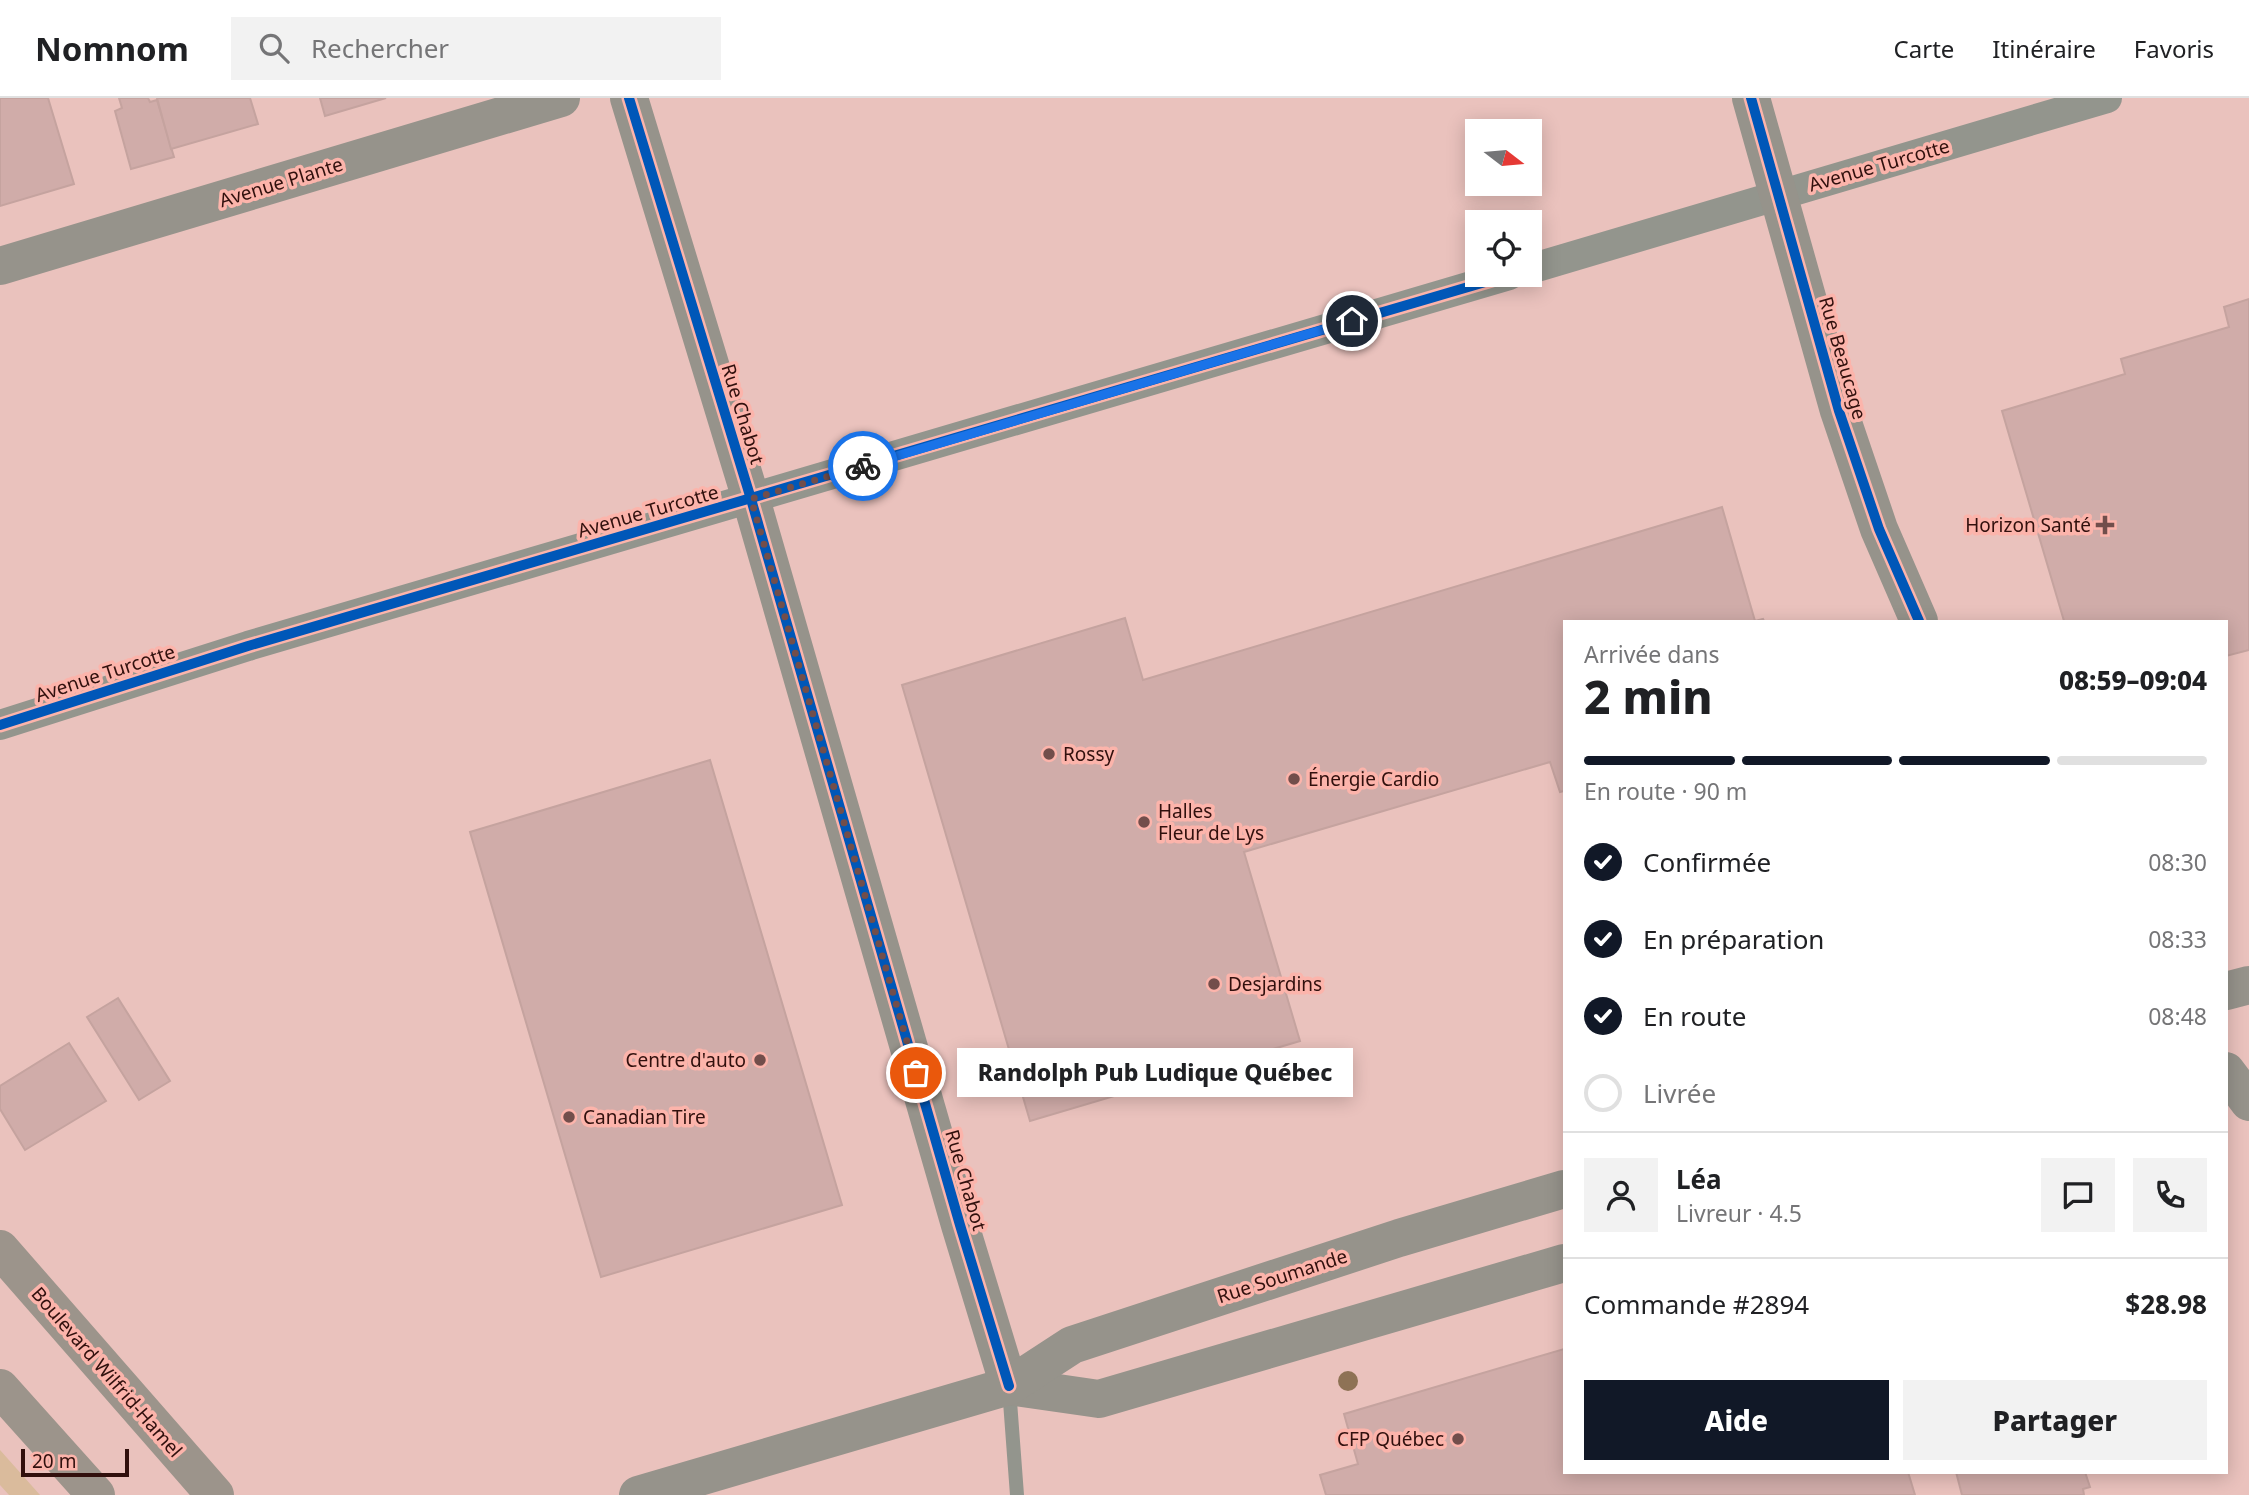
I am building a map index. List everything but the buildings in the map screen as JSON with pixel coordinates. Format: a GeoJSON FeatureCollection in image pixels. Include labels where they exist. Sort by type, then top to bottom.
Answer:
{"type":"FeatureCollection","features":[{"type":"Feature","properties":{"kind":"main road","name":"Boulevard Wilfrid-Hamel"},"geometry":{"type":"LineString","coordinates":[[0,1250],[215,1495]]}},
{"type":"Feature","properties":{"kind":"main road"},"geometry":{"type":"LineString","coordinates":[[0,1388],[96,1495]]}},
{"type":"Feature","properties":{"kind":"street","name":"Avenue Plante"},"geometry":{"type":"LineString","coordinates":[[0,266],[561,98]]}},
{"type":"Feature","properties":{"kind":"street","name":"Rue Chabot"},"geometry":{"type":"LineString","coordinates":[[629,98],[751,499],[1009,1386]]}},
{"type":"Feature","properties":{"kind":"street","name":"Rue Beaucage"},"geometry":{"type":"LineString","coordinates":[[1751,98],[1839,411],[1879,529],[1919,620]]}},
{"type":"Feature","properties":{"kind":"street","name":"Avenue Turcotte"},"geometry":{"type":"LineString","coordinates":[[1542,265],[2107,98]]}},
{"type":"Feature","properties":{"kind":"street","name":"Avenue Turcotte"},"geometry":{"type":"LineString","coordinates":[[0,725],[248,646],[1468,287]]}},
{"type":"Feature","properties":{"kind":"street"},"geometry":{"type":"LineString","coordinates":[[2228,991],[2249,985]]}},
{"type":"Feature","properties":{"kind":"street"},"geometry":{"type":"LineString","coordinates":[[2228,1069],[2249,1062]]}},
{"type":"Feature","properties":{"kind":"street"},"geometry":{"type":"LineString","coordinates":[[2228,1073],[2249,1102]]}},
{"type":"Feature","properties":{"kind":"street","name":"Rue Soumande"},"geometry":{"type":"LineString","coordinates":[[639,1495],[1009,1386],[1072,1345],[1399,1238],[1563,1189]]}},
{"type":"Feature","properties":{"kind":"street","name":"Rue Soumande"},"geometry":{"type":"LineString","coordinates":[[1009,1386],[1099,1399],[1563,1263]]}},
{"type":"Feature","properties":{"kind":"lane"},"geometry":{"type":"LineString","coordinates":[[1009,1386],[1017,1495]]}},
{"type":"Feature","properties":{"kind":"shaded area"},"geometry":{"type":"Polygon","coordinates":[[[0,1450],[40,1495],[9,1495],[0,1485],[0,1450]]]}},
{"type":"Feature","properties":{"kind":"cycle path"},"geometry":{"type":"LineString","coordinates":[[629,98],[751,499],[1009,1386]]}},
{"type":"Feature","properties":{"kind":"cycle path"},"geometry":{"type":"LineString","coordinates":[[1751,98],[1839,411],[1879,529],[1919,620]]}},
{"type":"Feature","properties":{"kind":"cycle path"},"geometry":{"type":"LineString","coordinates":[[0,725],[248,646],[1468,287]]}},
{"type":"Feature","properties":{"kind":"way so far"},"geometry":{"type":"LineString","coordinates":[[863,466],[751,499],[916,1073]]}},
{"type":"Feature","properties":{"kind":"place","name":"Horizon Santé"},"geometry":{"type":"Point","coordinates":[2105,525]}},
{"type":"Feature","properties":{"kind":"place","name":"Rossy"},"geometry":{"type":"Point","coordinates":[1049,754]}},
{"type":"Feature","properties":{"kind":"place","name":"Énergie Cardio"},"geometry":{"type":"Point","coordinates":[1294,779]}},
{"type":"Feature","properties":{"kind":"place","name":"Halles Fleur de Lys"},"geometry":{"type":"Point","coordinates":[1144,822]}},
{"type":"Feature","properties":{"kind":"place","name":"Desjardins"},"geometry":{"type":"Point","coordinates":[1214,984]}},
{"type":"Feature","properties":{"kind":"place","name":"Centre d'auto"},"geometry":{"type":"Point","coordinates":[760,1060]}},
{"type":"Feature","properties":{"kind":"place","name":"Randolph Pub Ludique Québec"},"geometry":{"type":"Point","coordinates":[916,1073]}},
{"type":"Feature","properties":{"kind":"place","name":"Canadian Tire"},"geometry":{"type":"Point","coordinates":[569,1117]}},
{"type":"Feature","properties":{"kind":"place","name":"CFP Québec"},"geometry":{"type":"Point","coordinates":[1458,1439]}},
{"type":"Feature","properties":{"kind":"route"},"geometry":{"type":"LineString","coordinates":[[863,466],[1352,321]]}}]}
